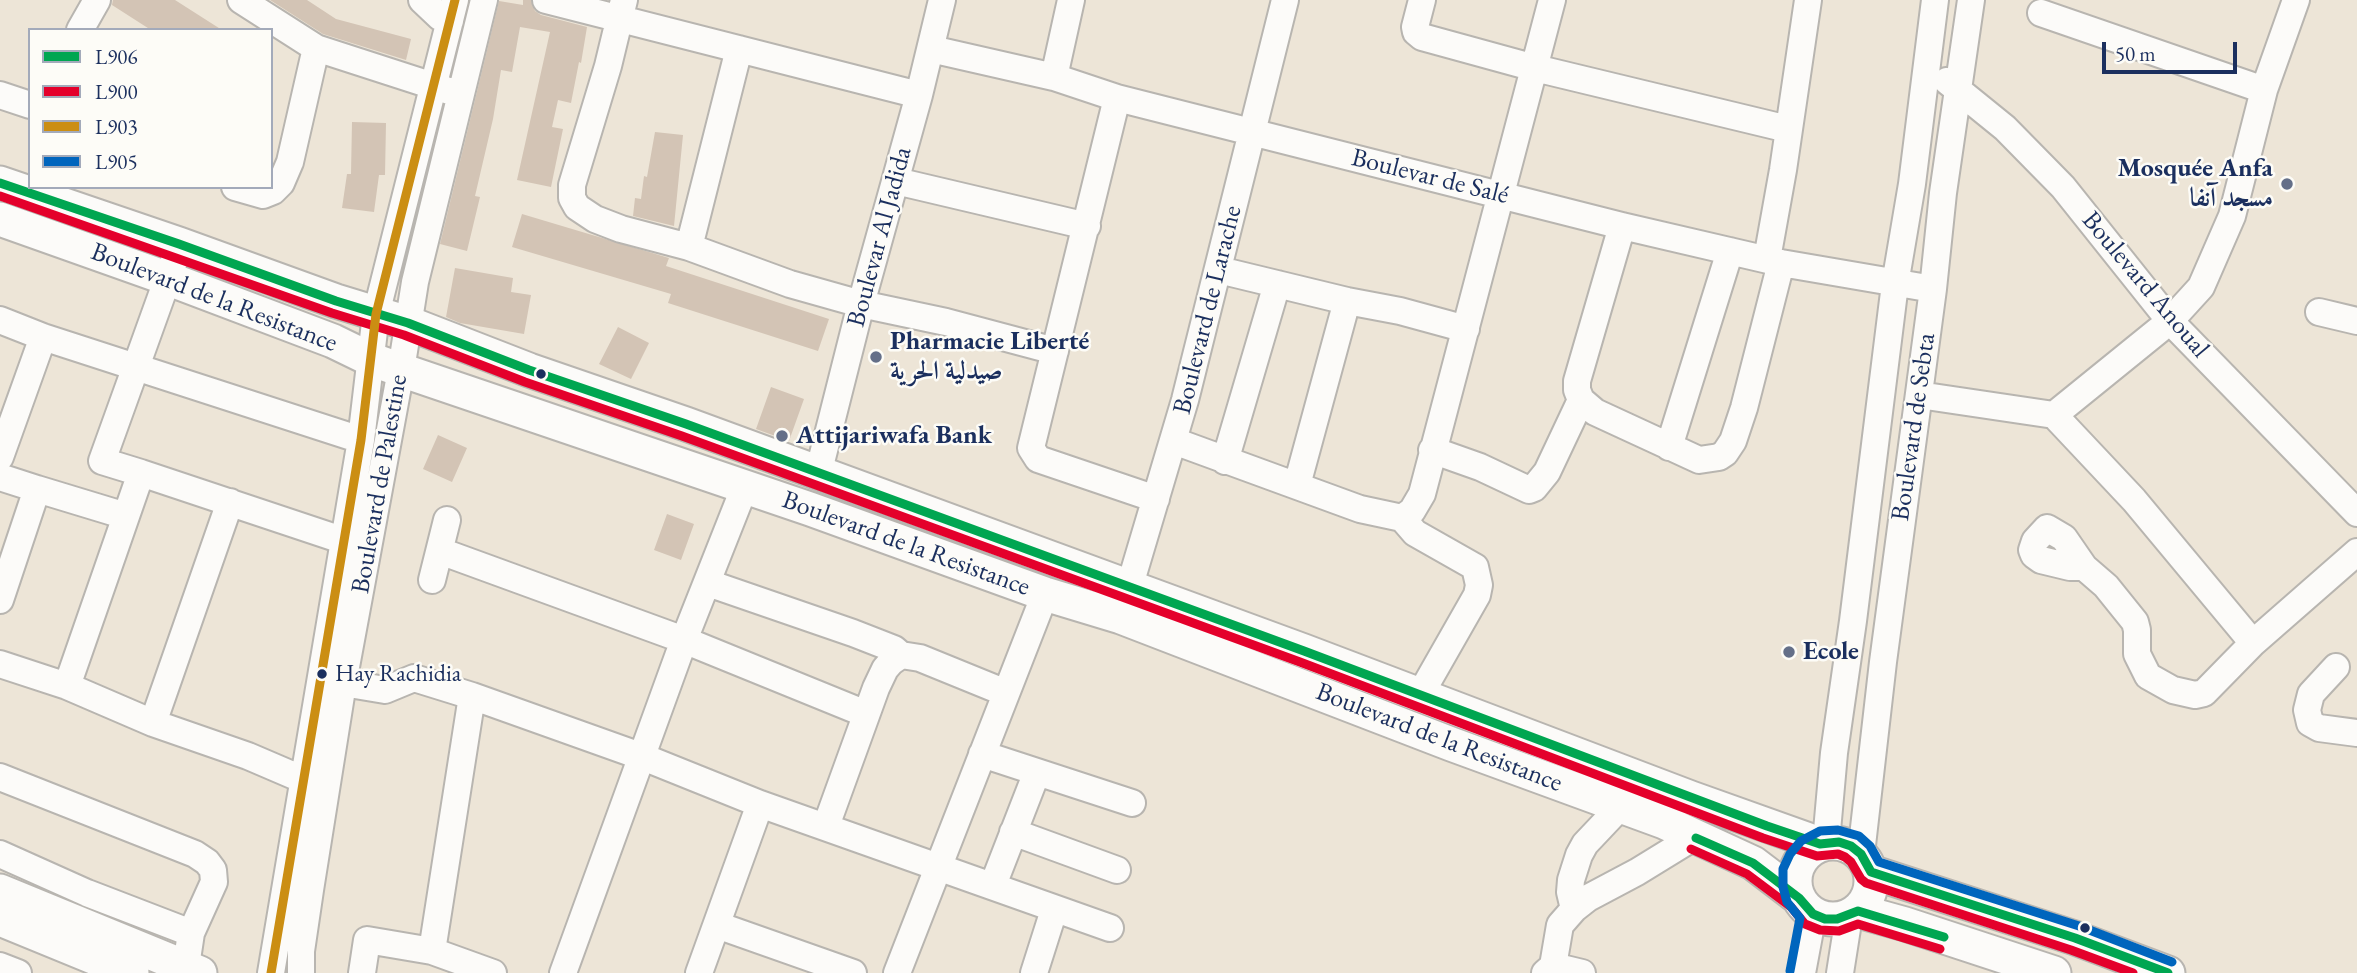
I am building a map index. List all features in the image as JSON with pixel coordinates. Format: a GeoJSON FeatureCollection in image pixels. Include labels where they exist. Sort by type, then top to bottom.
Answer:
{"type":"FeatureCollection","features":[{"type":"Feature","properties":{"kind":"main road","name":"Boulevard de la Resistance"},"geometry":{"type":"LineString","coordinates":[[0,183],[408,323],[529,370],[686,424],[818,474],[1620,807],[1664,822],[1753,863],[1806,906]]}},
{"type":"Feature","properties":{"kind":"main road","name":"Boulevard de la Resistance"},"geometry":{"type":"LineString","coordinates":[[0,219],[333,341],[370,359],[745,486],[1045,594],[1125,602],[1420,695],[1691,798],[1823,843]]}},
{"type":"Feature","properties":{"kind":"main road"},"geometry":{"type":"LineString","coordinates":[[2054,973],[1905,924],[1854,913],[1837,919],[1825,919],[1806,906],[1795,886],[1795,873],[1799,862],[1808,851],[1823,843],[1839,842],[1851,846],[1866,863],[2168,973]]}},
{"type":"Feature","properties":{"kind":"main road"},"geometry":{"type":"LineString","coordinates":[[1854,913],[1870,893],[1866,863]]}},
{"type":"Feature","properties":{"kind":"main road"},"geometry":{"type":"LineString","coordinates":[[0,891],[193,970]]}},
{"type":"Feature","properties":{"kind":"main road"},"geometry":{"type":"LineString","coordinates":[[0,919],[94,965],[132,973]]}},
{"type":"Feature","properties":{"kind":"street"},"geometry":{"type":"LineString","coordinates":[[81,28],[97,0]]}},
{"type":"Feature","properties":{"kind":"street"},"geometry":{"type":"LineString","coordinates":[[241,0],[316,48],[461,95]]}},
{"type":"Feature","properties":{"kind":"street"},"geometry":{"type":"LineString","coordinates":[[422,0],[440,16],[453,10]]}},
{"type":"Feature","properties":{"kind":"street","name":"Boulevard de Palestine"},"geometry":{"type":"LineString","coordinates":[[271,973],[315,784],[343,683],[415,282],[484,0]]}},
{"type":"Feature","properties":{"kind":"street"},"geometry":{"type":"LineString","coordinates":[[546,0],[622,9],[739,49],[919,95]]}},
{"type":"Feature","properties":{"kind":"street","name":"Boulevar Al Jadida"},"geometry":{"type":"LineString","coordinates":[[818,474],[942,0]]}},
{"type":"Feature","properties":{"kind":"street"},"geometry":{"type":"LineString","coordinates":[[1054,78],[1071,0]]}},
{"type":"Feature","properties":{"kind":"street","name":"Boulevard de Larache"},"geometry":{"type":"LineString","coordinates":[[1125,602],[1174,441],[1285,0]]}},
{"type":"Feature","properties":{"kind":"street"},"geometry":{"type":"LineString","coordinates":[[1422,0],[1415,27],[1422,37],[1535,68],[1788,130]]}},
{"type":"Feature","properties":{"kind":"street"},"geometry":{"type":"LineString","coordinates":[[1402,518],[1418,505],[1552,0]]}},
{"type":"Feature","properties":{"kind":"street"},"geometry":{"type":"LineString","coordinates":[[1622,226],[1577,382],[1581,400],[1595,412],[1699,460],[1719,457],[1730,448],[1744,408],[1774,261],[1780,191],[1808,0]]}},
{"type":"Feature","properties":{"kind":"street","name":"Boulevard de Sebta"},"geometry":{"type":"LineString","coordinates":[[1823,843],[1895,285],[1912,184],[1935,0]]}},
{"type":"Feature","properties":{"kind":"street","name":"Boulevard de Sebta"},"geometry":{"type":"LineString","coordinates":[[1866,863],[1883,662],[1933,289],[1943,193],[1971,0]]}},
{"type":"Feature","properties":{"kind":"street"},"geometry":{"type":"LineString","coordinates":[[2054,415],[2170,321],[2201,287],[2232,216],[2264,90],[2295,0]]}},
{"type":"Feature","properties":{"kind":"street"},"geometry":{"type":"LineString","coordinates":[[622,9],[572,185],[572,198],[577,207],[595,219],[621,229],[689,247],[790,284],[1055,351]]}},
{"type":"Feature","properties":{"kind":"street","name":"Boulevard de Palestine"},"geometry":{"type":"LineString","coordinates":[[301,973],[301,951],[310,890],[315,784],[376,314],[453,10]]}},
{"type":"Feature","properties":{"kind":"street"},"geometry":{"type":"LineString","coordinates":[[2041,13],[2264,90]]}},
{"type":"Feature","properties":{"kind":"street"},"geometry":{"type":"LineString","coordinates":[[242,189],[263,195],[274,191],[281,183],[290,162],[316,48]]}},
{"type":"Feature","properties":{"kind":"street"},"geometry":{"type":"LineString","coordinates":[[689,247],[739,49]]}},
{"type":"Feature","properties":{"kind":"street","name":"Boulevar de Salé"},"geometry":{"type":"LineString","coordinates":[[931,49],[1054,78],[1116,98],[1622,226],[1774,261],[1895,285],[1933,289]]}},
{"type":"Feature","properties":{"kind":"street","name":"Boulevard Anoual"},"geometry":{"type":"LineString","coordinates":[[1926,65],[2005,128],[2063,187],[2170,321],[2357,513]]}},
{"type":"Feature","properties":{"kind":"street"},"geometry":{"type":"LineString","coordinates":[[0,95],[28,104]]}},
{"type":"Feature","properties":{"kind":"street"},"geometry":{"type":"LineString","coordinates":[[1116,98],[1087,226],[1032,441],[1033,453],[1038,459],[1156,499]]}},
{"type":"Feature","properties":{"kind":"street"},"geometry":{"type":"LineString","coordinates":[[895,181],[1087,226]]}},
{"type":"Feature","properties":{"kind":"street"},"geometry":{"type":"LineString","coordinates":[[88,503],[169,279],[178,244]]}},
{"type":"Feature","properties":{"kind":"street"},"geometry":{"type":"LineString","coordinates":[[1669,447],[1730,251]]}},
{"type":"Feature","properties":{"kind":"street"},"geometry":{"type":"LineString","coordinates":[[1219,270],[1400,311],[1466,329]]}},
{"type":"Feature","properties":{"kind":"street"},"geometry":{"type":"LineString","coordinates":[[1225,461],[1277,284]]}},
{"type":"Feature","properties":{"kind":"street"},"geometry":{"type":"LineString","coordinates":[[1297,485],[1347,301]]}},
{"type":"Feature","properties":{"kind":"street"},"geometry":{"type":"LineString","coordinates":[[2319,312],[2357,321]]}},
{"type":"Feature","properties":{"kind":"street"},"geometry":{"type":"LineString","coordinates":[[0,320],[43,337],[361,440]]}},
{"type":"Feature","properties":{"kind":"street"},"geometry":{"type":"LineString","coordinates":[[0,457],[43,337]]}},
{"type":"Feature","properties":{"kind":"street"},"geometry":{"type":"LineString","coordinates":[[1919,396],[2054,415],[2134,500],[2253,643]]}},
{"type":"Feature","properties":{"kind":"street"},"geometry":{"type":"LineString","coordinates":[[1432,450],[1480,467],[1529,490],[1534,488],[1547,472],[1581,400]]}},
{"type":"Feature","properties":{"kind":"street"},"geometry":{"type":"LineString","coordinates":[[1174,441],[1360,509],[1402,518],[1415,533],[1475,567],[1479,585],[1477,595],[1420,695]]}},
{"type":"Feature","properties":{"kind":"street"},"geometry":{"type":"LineString","coordinates":[[102,461],[345,541]]}},
{"type":"Feature","properties":{"kind":"street"},"geometry":{"type":"LineString","coordinates":[[67,686],[141,473]]}},
{"type":"Feature","properties":{"kind":"street"},"geometry":{"type":"LineString","coordinates":[[0,477],[126,516]]}},
{"type":"Feature","properties":{"kind":"street"},"geometry":{"type":"LineString","coordinates":[[563,973],[684,640],[745,486]]}},
{"type":"Feature","properties":{"kind":"street"},"geometry":{"type":"LineString","coordinates":[[0,600],[37,489]]}},
{"type":"Feature","properties":{"kind":"street"},"geometry":{"type":"LineString","coordinates":[[153,723],[230,502]]}},
{"type":"Feature","properties":{"kind":"street"},"geometry":{"type":"LineString","coordinates":[[432,580],[447,520]]}},
{"type":"Feature","properties":{"kind":"street"},"geometry":{"type":"LineString","coordinates":[[440,551],[684,640],[866,714]]}},
{"type":"Feature","properties":{"kind":"street"},"geometry":{"type":"LineString","coordinates":[[2084,567],[2106,586],[2135,622],[2137,654],[2145,673],[2158,683],[2189,695],[2204,693],[2253,643],[2357,552]]}},
{"type":"Feature","properties":{"kind":"street"},"geometry":{"type":"LineString","coordinates":[[708,583],[872,640],[894,649],[901,655],[935,662],[1006,692]]}},
{"type":"Feature","properties":{"kind":"street"},"geometry":{"type":"LineString","coordinates":[[897,973],[1045,594]]}},
{"type":"Feature","properties":{"kind":"street"},"geometry":{"type":"LineString","coordinates":[[826,826],[885,669],[901,655]]}},
{"type":"Feature","properties":{"kind":"street"},"geometry":{"type":"LineString","coordinates":[[0,664],[67,686],[153,723],[248,756],[315,784]]}},
{"type":"Feature","properties":{"kind":"street"},"geometry":{"type":"LineString","coordinates":[[2336,667],[2311,694],[2307,710],[2310,723],[2319,728],[2357,733]]}},
{"type":"Feature","properties":{"kind":"street"},"geometry":{"type":"LineString","coordinates":[[343,683],[385,690],[414,678],[472,696],[643,757],[760,804],[1110,928]]}},
{"type":"Feature","properties":{"kind":"street"},"geometry":{"type":"LineString","coordinates":[[432,951],[472,696]]}},
{"type":"Feature","properties":{"kind":"street"},"geometry":{"type":"LineString","coordinates":[[982,754],[1132,803]]}},
{"type":"Feature","properties":{"kind":"street"},"geometry":{"type":"LineString","coordinates":[[993,885],[1037,772]]}},
{"type":"Feature","properties":{"kind":"street"},"geometry":{"type":"LineString","coordinates":[[0,776],[195,854],[207,862],[213,870],[214,882],[191,933],[193,970]]}},
{"type":"Feature","properties":{"kind":"street"},"geometry":{"type":"LineString","coordinates":[[699,973],[760,804]]}},
{"type":"Feature","properties":{"kind":"street"},"geometry":{"type":"LineString","coordinates":[[1573,909],[1571,880],[1579,855],[1620,807]]}},
{"type":"Feature","properties":{"kind":"street"},"geometry":{"type":"LineString","coordinates":[[1013,832],[1117,870]]}},
{"type":"Feature","properties":{"kind":"street"},"geometry":{"type":"LineString","coordinates":[[1582,973],[1549,970],[1560,925],[1573,909],[1694,837]]}},
{"type":"Feature","properties":{"kind":"street"},"geometry":{"type":"LineString","coordinates":[[0,854],[77,889],[191,933]]}},
{"type":"Feature","properties":{"kind":"street"},"geometry":{"type":"LineString","coordinates":[[1802,973],[1806,906]]}},
{"type":"Feature","properties":{"kind":"street"},"geometry":{"type":"LineString","coordinates":[[1034,973],[1054,910]]}},
{"type":"Feature","properties":{"kind":"street"},"geometry":{"type":"LineString","coordinates":[[1840,973],[1854,913]]}},
{"type":"Feature","properties":{"kind":"street"},"geometry":{"type":"LineString","coordinates":[[717,925],[853,973]]}},
{"type":"Feature","properties":{"kind":"street"},"geometry":{"type":"LineString","coordinates":[[362,973],[367,940],[432,951],[493,973]]}},
{"type":"Feature","properties":{"kind":"street"},"geometry":{"type":"LineString","coordinates":[[0,966],[18,973]]}},
{"type":"Feature","properties":{"kind":"building"},"geometry":{"type":"Polygon","coordinates":[[[113,0],[175,0],[219,28],[148,28],[112,5],[113,0]]]}},
{"type":"Feature","properties":{"kind":"building"},"geometry":{"type":"Polygon","coordinates":[[[270,0],[307,0],[336,19],[411,39],[406,60],[323,34],[270,0]]]}},
{"type":"Feature","properties":{"kind":"building"},"geometry":{"type":"Polygon","coordinates":[[[523,0],[531,0],[535,11],[541,15],[587,27],[571,103],[558,100],[552,127],[563,129],[551,187],[517,180],[550,32],[520,27],[512,72],[501,70],[475,196],[480,197],[467,251],[440,244],[499,1],[523,5],[523,0]]]}},
{"type":"Feature","properties":{"kind":"building"},"geometry":{"type":"Polygon","coordinates":[[[352,122],[386,123],[385,175],[379,175],[374,212],[342,208],[347,174],[351,174],[352,122]]]}},
{"type":"Feature","properties":{"kind":"building"},"geometry":{"type":"Polygon","coordinates":[[[655,132],[683,135],[674,226],[633,216],[635,198],[641,199],[644,176],[647,177],[655,132]]]}},
{"type":"Feature","properties":{"kind":"building"},"geometry":{"type":"Polygon","coordinates":[[[522,214],[669,258],[666,266],[829,319],[818,351],[668,303],[671,294],[512,247],[522,214]]]}},
{"type":"Feature","properties":{"kind":"building"},"geometry":{"type":"Polygon","coordinates":[[[455,268],[513,278],[511,292],[531,295],[524,334],[460,323],[446,317],[455,268]]]}},
{"type":"Feature","properties":{"kind":"building"},"geometry":{"type":"Polygon","coordinates":[[[618,327],[649,343],[631,379],[599,364],[618,327]]]}},
{"type":"Feature","properties":{"kind":"building"},"geometry":{"type":"Polygon","coordinates":[[[771,387],[804,399],[789,441],[756,429],[771,387]]]}},
{"type":"Feature","properties":{"kind":"building"},"geometry":{"type":"Polygon","coordinates":[[[438,435],[467,448],[452,482],[423,469],[438,435]]]}},
{"type":"Feature","properties":{"kind":"building"},"geometry":{"type":"Polygon","coordinates":[[[667,514],[694,524],[681,560],[654,550],[667,514]]]}},
{"type":"Feature","properties":{"kind":"transit line","name":"L903"},"geometry":{"type":"LineString","coordinates":[[271,973],[361,440],[376,314],[455,0]]}},
{"type":"Feature","properties":{"kind":"transit line","name":"L906"},"geometry":{"type":"LineString","coordinates":[[0,183],[336,301],[408,323],[529,370],[686,424],[1304,651],[1767,826],[1820,844],[1839,842],[1851,846],[1861,854],[1871,872],[2075,938],[2168,973]]}},
{"type":"Feature","properties":{"kind":"transit line","name":"L900"},"geometry":{"type":"LineString","coordinates":[[0,196],[332,313],[404,335],[525,382],[682,436],[1300,662],[1763,838],[1817,856],[1838,854],[1851,862],[1866,883],[2133,973]]}},
{"type":"Feature","properties":{"kind":"transit line","name":"L905"},"geometry":{"type":"LineString","coordinates":[[1790,971],[1800,918],[1787,902],[1783,887],[1783,869],[1790,854],[1801,841],[1820,831],[1838,830],[1859,836],[1870,846],[1879,862],[2079,926],[2172,962]]}},
{"type":"Feature","properties":{"kind":"transit line","name":"L906"},"geometry":{"type":"LineString","coordinates":[[1696,838],[1753,863],[1799,898],[1813,914],[1825,919],[1837,919],[1858,911],[1944,937]]}},
{"type":"Feature","properties":{"kind":"transit line","name":"L900"},"geometry":{"type":"LineString","coordinates":[[1691,849],[1747,874],[1791,907],[1805,924],[1820,930],[1839,931],[1858,924],[1940,949]]}},
{"type":"Feature","properties":{"kind":"place","name":"Mosquée Anfa مسجد آنفا"},"geometry":{"type":"Point","coordinates":[2287,184]}},
{"type":"Feature","properties":{"kind":"place","name":"Pharmacie Liberté صيدلية الحرية"},"geometry":{"type":"Point","coordinates":[876,357]}},
{"type":"Feature","properties":{"kind":"place","name":"Attijariwafa Bank"},"geometry":{"type":"Point","coordinates":[782,436]}},
{"type":"Feature","properties":{"kind":"place","name":"Ecole"},"geometry":{"type":"Point","coordinates":[1789,652]}},
{"type":"Feature","properties":{"kind":"place","name":"Hay Rachidia"},"geometry":{"type":"Point","coordinates":[322,674]}}]}
